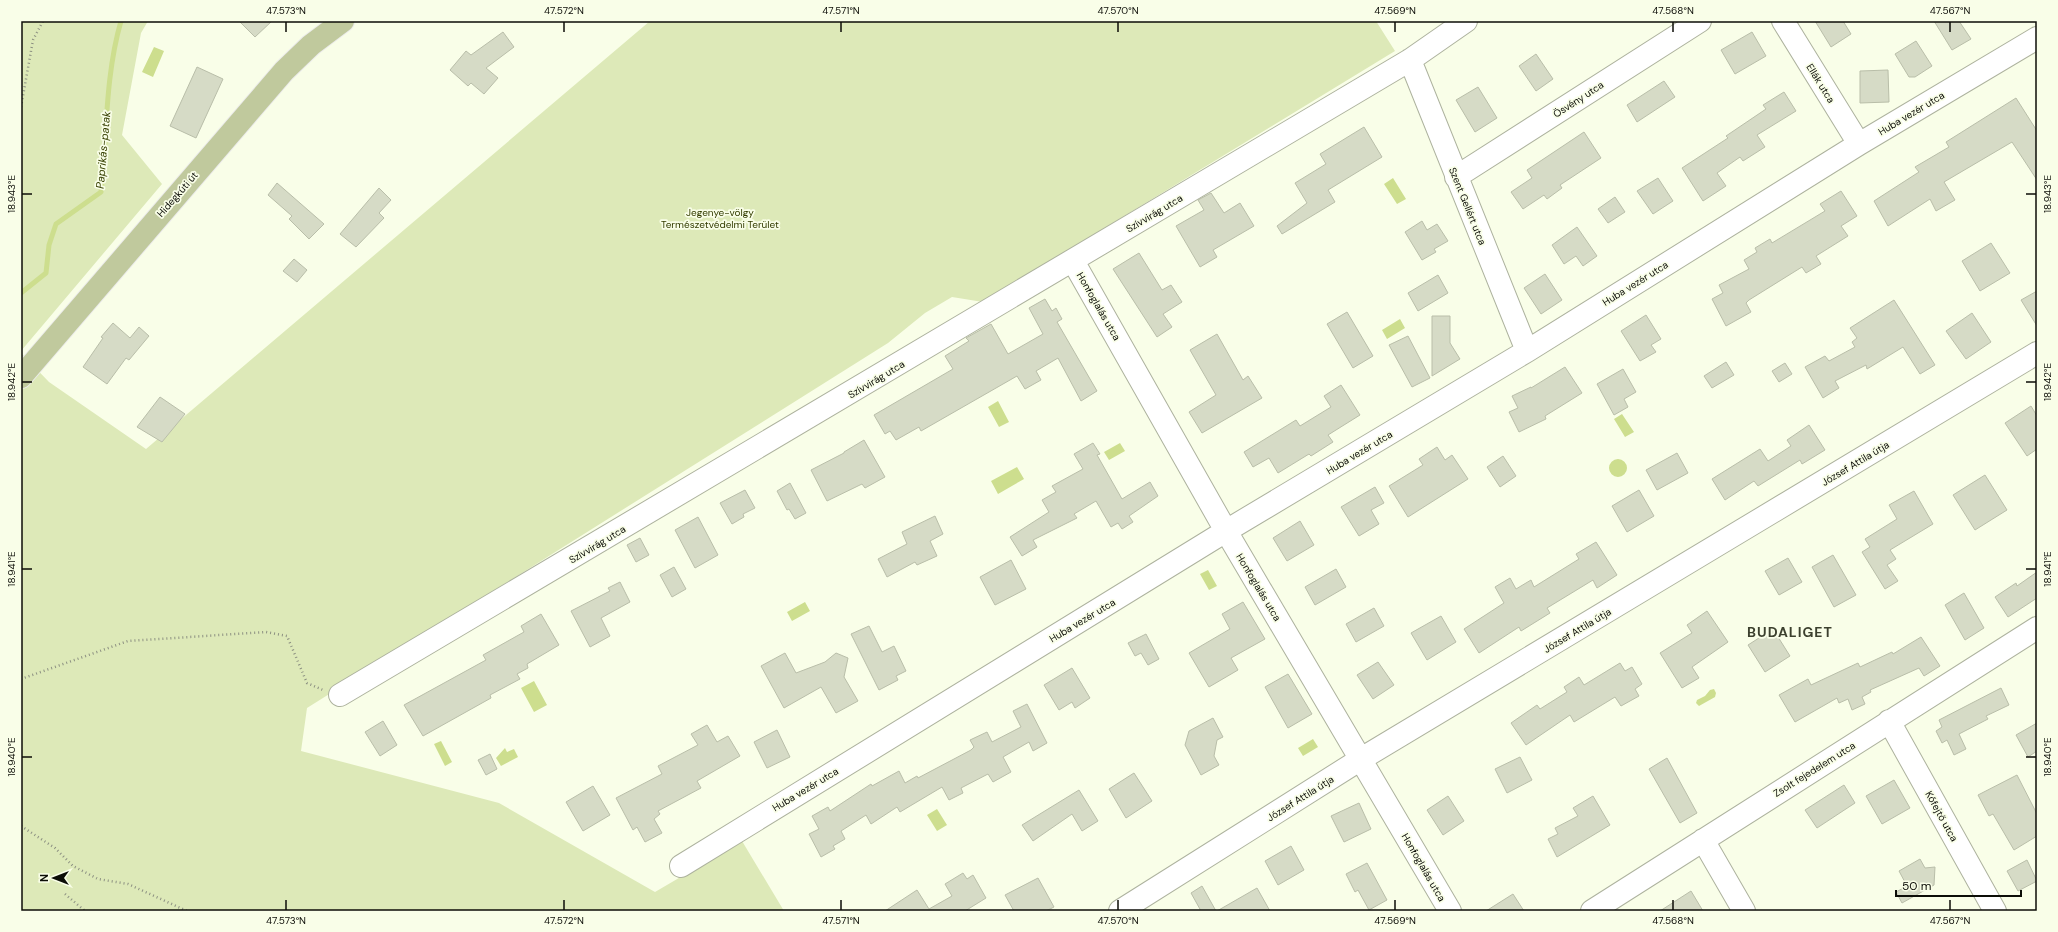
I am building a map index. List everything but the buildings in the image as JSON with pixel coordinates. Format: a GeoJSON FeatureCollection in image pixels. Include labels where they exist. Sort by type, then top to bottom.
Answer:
{"type":"FeatureCollection","features":[{"type":"Feature","properties":{"kind":"main road","name":"Hidegkúti út"},"geometry":{"type":"LineString","coordinates":[[21,377],[284,71],[311,45],[343,21]]}},
{"type":"Feature","properties":{"kind":"street","name":"Szívvirág utca"},"geometry":{"type":"LineString","coordinates":[[340,695],[1410,60],[1466,21]]}},
{"type":"Feature","properties":{"kind":"street","name":"Ösvény utca"},"geometry":{"type":"LineString","coordinates":[[1456,177],[1700,21]]}},
{"type":"Feature","properties":{"kind":"street","name":"Ellák utca"},"geometry":{"type":"LineString","coordinates":[[1783,21],[1859,144]]}},
{"type":"Feature","properties":{"kind":"street","name":"Huba vezér utca"},"geometry":{"type":"LineString","coordinates":[[680,866],[1226,531],[1527,351],[1859,144],[2037,38]]}},
{"type":"Feature","properties":{"kind":"street","name":"Szent Gellért utca"},"geometry":{"type":"LineString","coordinates":[[1410,60],[1527,351]]}},
{"type":"Feature","properties":{"kind":"street","name":"Honfoglalás utca"},"geometry":{"type":"LineString","coordinates":[[1073,261],[1226,531],[1450,911]]}},
{"type":"Feature","properties":{"kind":"street","name":"József Attila útja"},"geometry":{"type":"LineString","coordinates":[[1120,911],[1361,759],[2037,353]]}},
{"type":"Feature","properties":{"kind":"street","name":"Zsolt fejedelem utca"},"geometry":{"type":"LineString","coordinates":[[1592,911],[2037,628]]}},
{"type":"Feature","properties":{"kind":"street","name":"Kőfejtő utca"},"geometry":{"type":"LineString","coordinates":[[1889,721],[1995,911]]}},
{"type":"Feature","properties":{"kind":"street"},"geometry":{"type":"LineString","coordinates":[[1703,840],[1744,911]]}},
{"type":"Feature","properties":{"kind":"path"},"geometry":{"type":"LineString","coordinates":[[21,107],[33,40],[43,21]]}},
{"type":"Feature","properties":{"kind":"path"},"geometry":{"type":"LineString","coordinates":[[21,679],[128,641],[266,632],[287,636],[307,683],[315,688],[340,695]]}},
{"type":"Feature","properties":{"kind":"path"},"geometry":{"type":"LineString","coordinates":[[21,826],[55,848],[73,866],[98,879],[128,884],[187,911]]}},
{"type":"Feature","properties":{"kind":"path"},"geometry":{"type":"LineString","coordinates":[[65,894],[85,911]]}},
{"type":"Feature","properties":{"kind":"green space"},"geometry":{"type":"Polygon","coordinates":[[[21,21],[148,21],[141,33],[122,135],[162,184],[21,351],[21,21]]]}},
{"type":"Feature","properties":{"kind":"green space","name":"Jegenye-völgy Természetvédelmi Terület"},"geometry":{"type":"Polygon","coordinates":[[[650,21],[1376,21],[1395,51],[983,302],[952,297],[925,313],[888,343],[307,708],[301,751],[499,803],[655,892],[742,841],[784,911],[21,911],[21,353],[49,382],[146,449],[650,21]]]}},
{"type":"Feature","properties":{"kind":"shaded area"},"geometry":{"type":"Polygon","coordinates":[[[154,47],[164,51],[153,77],[142,72],[154,47]]]}},
{"type":"Feature","properties":{"kind":"shaded area"},"geometry":{"type":"Polygon","coordinates":[[[1393,178],[1406,199],[1397,204],[1384,184],[1393,178]]]}},
{"type":"Feature","properties":{"kind":"shaded area"},"geometry":{"type":"Polygon","coordinates":[[[1400,319],[1405,328],[1387,339],[1382,330],[1400,319]]]}},
{"type":"Feature","properties":{"kind":"shaded area"},"geometry":{"type":"Polygon","coordinates":[[[998,401],[1009,422],[999,427],[988,407],[998,401]]]}},
{"type":"Feature","properties":{"kind":"shaded area"},"geometry":{"type":"Polygon","coordinates":[[[1622,414],[1634,432],[1625,437],[1614,419],[1622,414]]]}},
{"type":"Feature","properties":{"kind":"shaded area"},"geometry":{"type":"Polygon","coordinates":[[[1120,443],[1125,451],[1109,460],[1104,452],[1120,443]]]}},
{"type":"Feature","properties":{"kind":"shaded area"},"geometry":{"type":"Polygon","coordinates":[[[1618,459],[1624,462],[1627,468],[1624,474],[1618,477],[1612,474],[1609,468],[1612,462],[1618,459]]]}},
{"type":"Feature","properties":{"kind":"shaded area"},"geometry":{"type":"Polygon","coordinates":[[[1017,467],[1024,479],[998,494],[991,481],[1017,467]]]}},
{"type":"Feature","properties":{"kind":"shaded area"},"geometry":{"type":"Polygon","coordinates":[[[1208,570],[1217,586],[1209,590],[1200,574],[1208,570]]]}},
{"type":"Feature","properties":{"kind":"shaded area"},"geometry":{"type":"Polygon","coordinates":[[[805,602],[810,611],[792,621],[787,612],[805,602]]]}},
{"type":"Feature","properties":{"kind":"shaded area"},"geometry":{"type":"Polygon","coordinates":[[[534,681],[547,705],[534,712],[521,688],[534,681]]]}},
{"type":"Feature","properties":{"kind":"shaded area"},"geometry":{"type":"Polygon","coordinates":[[[1714,689],[1716,693],[1715,697],[1699,706],[1696,703],[1697,700],[1705,696],[1710,690],[1714,689]]]}},
{"type":"Feature","properties":{"kind":"shaded area"},"geometry":{"type":"Polygon","coordinates":[[[1313,739],[1318,747],[1303,756],[1298,748],[1313,739]]]}},
{"type":"Feature","properties":{"kind":"shaded area"},"geometry":{"type":"Polygon","coordinates":[[[441,741],[452,762],[445,766],[434,744],[441,741]]]}},
{"type":"Feature","properties":{"kind":"shaded area"},"geometry":{"type":"Polygon","coordinates":[[[505,748],[507,752],[514,749],[518,757],[501,766],[496,758],[505,748]]]}},
{"type":"Feature","properties":{"kind":"shaded area"},"geometry":{"type":"Polygon","coordinates":[[[937,809],[947,825],[937,831],[927,815],[937,809]]]}},
{"type":"Feature","properties":{"kind":"waterway","name":"Paprikás-patak"},"geometry":{"type":"LineString","coordinates":[[21,293],[46,273],[49,245],[56,224],[101,192],[109,85],[121,21]]}},
{"type":"Feature","properties":{"kind":"district","name":"BUDALIGET"},"geometry":{"type":"Point","coordinates":[1790,632]}}]}
